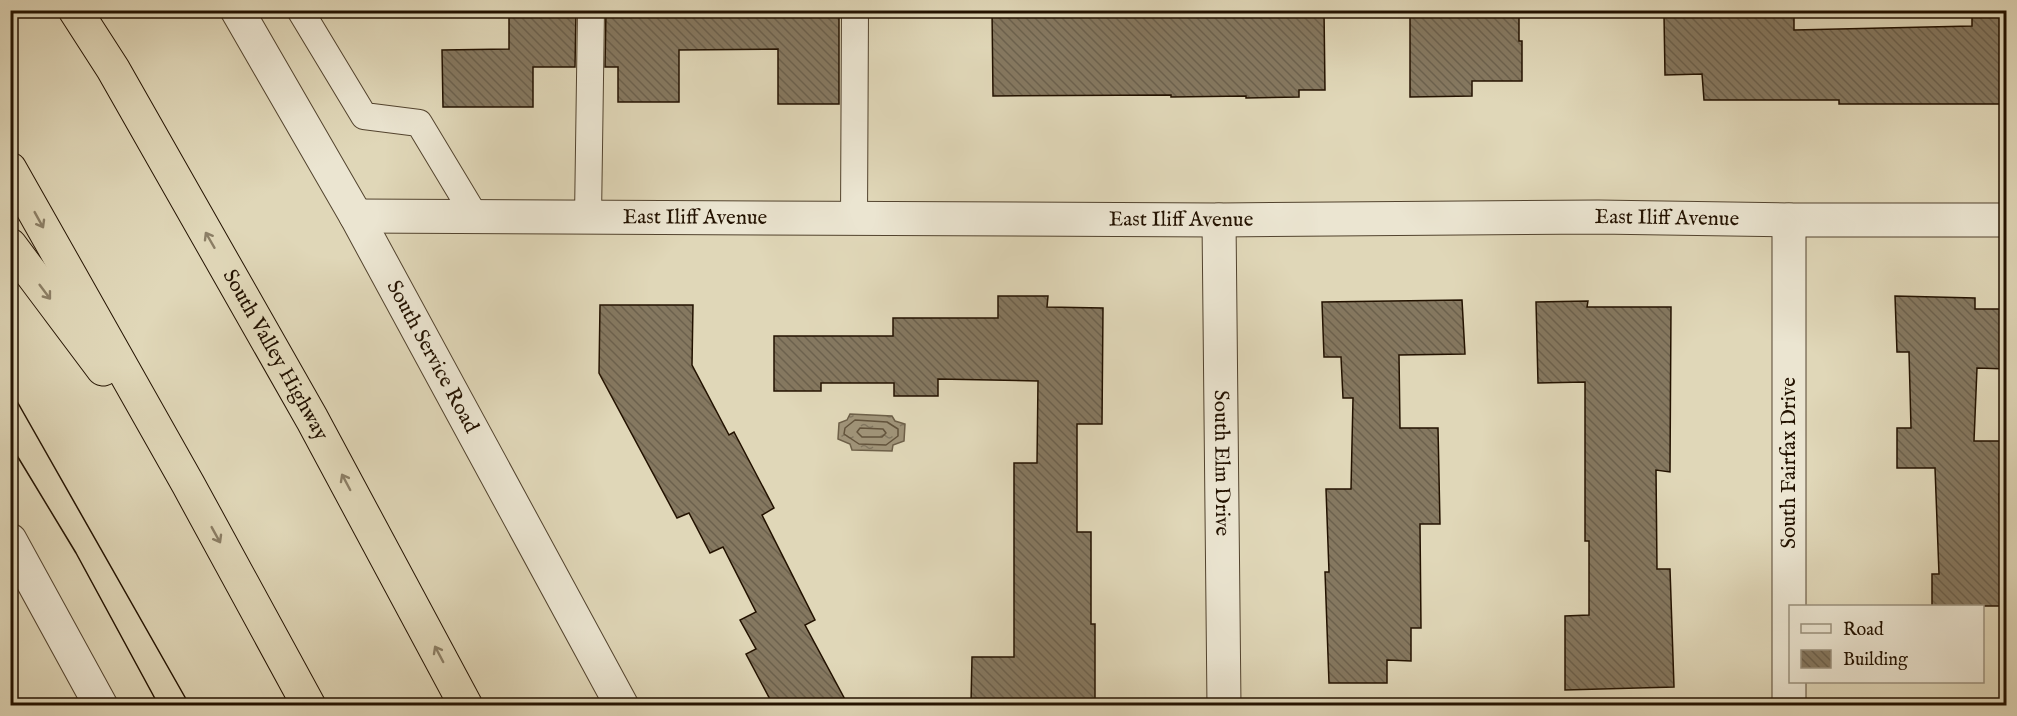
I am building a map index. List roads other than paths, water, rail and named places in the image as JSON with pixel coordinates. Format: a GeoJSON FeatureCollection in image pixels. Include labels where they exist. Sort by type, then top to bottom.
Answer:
{"type":"FeatureCollection","features":[{"type":"Feature","properties":{"kind":"highway","name":"South Valley Highway"},"geometry":{"type":"LineString","coordinates":[[75,10],[113,69],[312,419],[466,705]]}},
{"type":"Feature","properties":{"kind":"highway"},"geometry":{"type":"LineString","coordinates":[[82,10],[113,69]]}},
{"type":"Feature","properties":{"kind":"highway"},"geometry":{"type":"LineString","coordinates":[[10,169],[188,484],[309,705]]}},
{"type":"Feature","properties":{"kind":"highway"},"geometry":{"type":"LineString","coordinates":[[10,245],[188,484]]}},
{"type":"Feature","properties":{"kind":"street","name":"South Service Road"},"geometry":{"type":"LineString","coordinates":[[237,10],[356,216],[622,705]]}},
{"type":"Feature","properties":{"kind":"street","name":"East Iliff Avenue"},"geometry":{"type":"LineString","coordinates":[[356,216],[1219,220],[1586,217],[2007,220]]}},
{"type":"Feature","properties":{"kind":"street","name":"South Elm Drive"},"geometry":{"type":"LineString","coordinates":[[1219,220],[1224,705]]}},
{"type":"Feature","properties":{"kind":"street","name":"South Fairfax Drive"},"geometry":{"type":"LineString","coordinates":[[1789,220],[1789,705]]}},
{"type":"Feature","properties":{"kind":"street"},"geometry":{"type":"LineString","coordinates":[[10,540],[101,705]]}},
{"type":"Feature","properties":{"kind":"lane"},"geometry":{"type":"LineString","coordinates":[[300,10],[364,116],[419,123],[475,216]]}},
{"type":"Feature","properties":{"kind":"lane"},"geometry":{"type":"LineString","coordinates":[[588,217],[591,10]]}},
{"type":"Feature","properties":{"kind":"lane"},"geometry":{"type":"LineString","coordinates":[[854,218],[855,10]]}},
{"type":"Feature","properties":{"kind":"water"},"geometry":{"type":"Polygon","coordinates":[[[850,414],[892,416],[895,421],[905,424],[904,441],[893,445],[892,451],[852,450],[850,444],[838,439],[839,423],[847,420],[850,414]]]}},
{"type":"Feature","properties":{"kind":"tram line"},"geometry":{"type":"LineString","coordinates":[[10,389],[190,706]]}},
{"type":"Feature","properties":{"kind":"tram line"},"geometry":{"type":"LineString","coordinates":[[10,444],[76,553],[159,706]]}}]}
